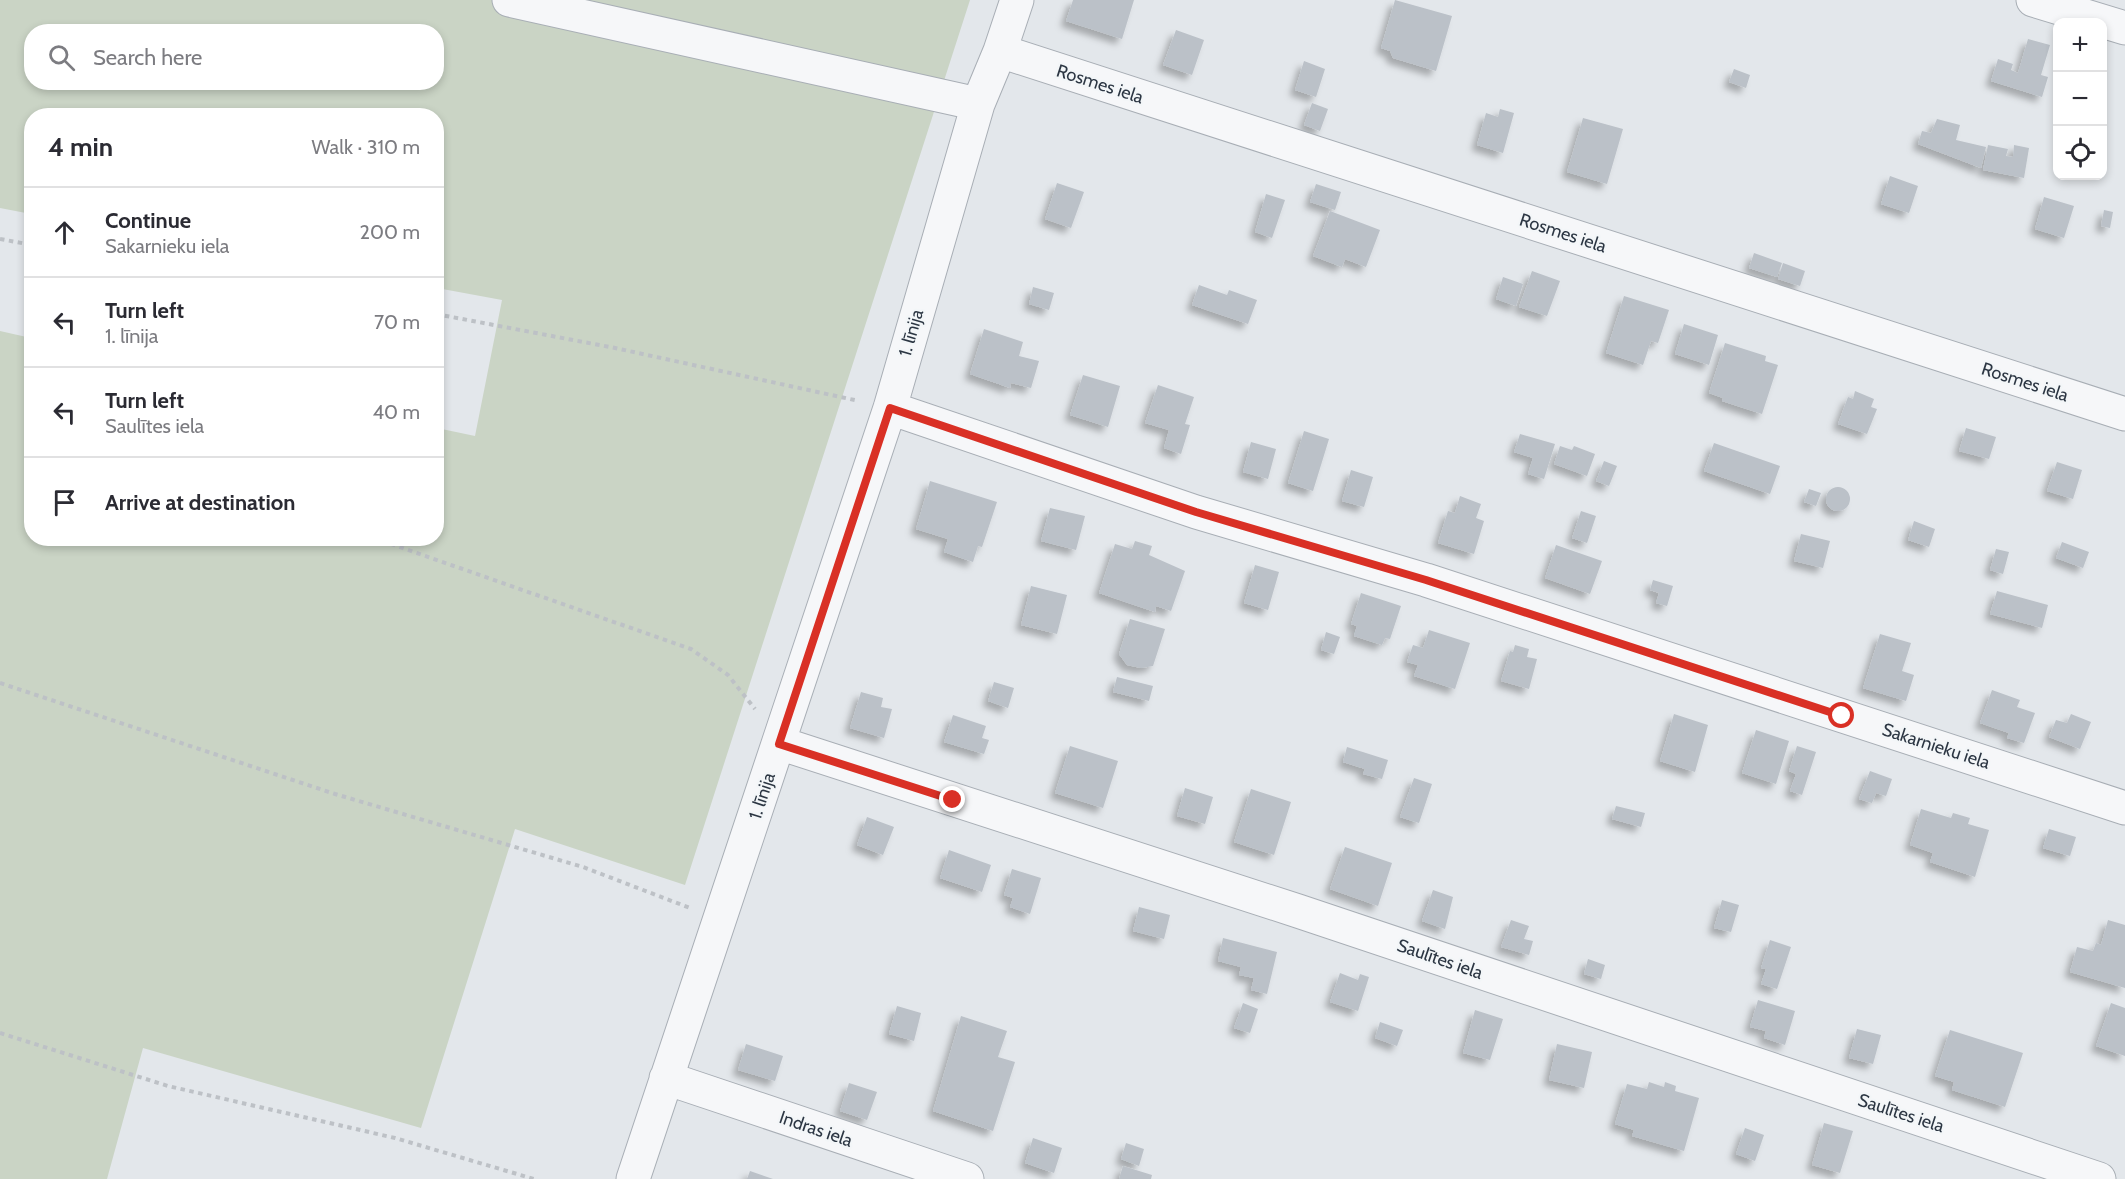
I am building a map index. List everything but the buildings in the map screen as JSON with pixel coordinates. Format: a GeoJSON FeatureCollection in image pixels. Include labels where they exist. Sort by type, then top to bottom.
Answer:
{"type":"FeatureCollection","features":[{"type":"Feature","properties":{"kind":"street"},"geometry":{"type":"LineString","coordinates":[[509,0],[978,104]]}},
{"type":"Feature","properties":{"kind":"street","name":"1. līnija"},"geometry":{"type":"LineString","coordinates":[[633,1179],[722,920],[890,408],[978,104],[1000,51],[1017,0]]}},
{"type":"Feature","properties":{"kind":"street"},"geometry":{"type":"LineString","coordinates":[[2033,0],[2125,28]]}},
{"type":"Feature","properties":{"kind":"street","name":"Rosmes iela"},"geometry":{"type":"LineString","coordinates":[[1000,51],[2125,414]]}},
{"type":"Feature","properties":{"kind":"street","name":"Sakarnieku iela"},"geometry":{"type":"LineString","coordinates":[[890,408],[1196,512],[1426,580],[2125,808]]}},
{"type":"Feature","properties":{"kind":"street","name":"Saulītes iela"},"geometry":{"type":"LineString","coordinates":[[782,735],[1298,911],[2099,1179]]}},
{"type":"Feature","properties":{"kind":"street","name":"Indras iela"},"geometry":{"type":"LineString","coordinates":[[666,1078],[967,1179]]}},
{"type":"Feature","properties":{"kind":"path"},"geometry":{"type":"LineString","coordinates":[[0,240],[24,244]]}},
{"type":"Feature","properties":{"kind":"path"},"geometry":{"type":"LineString","coordinates":[[444,316],[615,348],[890,408]]}},
{"type":"Feature","properties":{"kind":"path"},"geometry":{"type":"LineString","coordinates":[[397,546],[691,649],[728,675],[761,717],[782,735]]}},
{"type":"Feature","properties":{"kind":"path"},"geometry":{"type":"LineString","coordinates":[[0,683],[335,794],[583,867],[722,920]]}},
{"type":"Feature","properties":{"kind":"path"},"geometry":{"type":"LineString","coordinates":[[0,1033],[168,1086],[395,1138],[534,1179]]}},
{"type":"Feature","properties":{"kind":"green space"},"geometry":{"type":"Polygon","coordinates":[[[0,0],[970,0],[685,885],[515,829],[421,1128],[143,1048],[107,1179],[0,1179],[0,331],[24,336],[24,546],[444,546],[444,429],[475,436],[502,300],[444,289],[444,108],[24,108],[24,213],[0,208],[0,0]]]}},
{"type":"Feature","properties":{"kind":"route"},"geometry":{"type":"LineString","coordinates":[[953,800],[779,744],[890,408],[963,435],[1196,512],[1426,580],[1842,716]]}}]}
